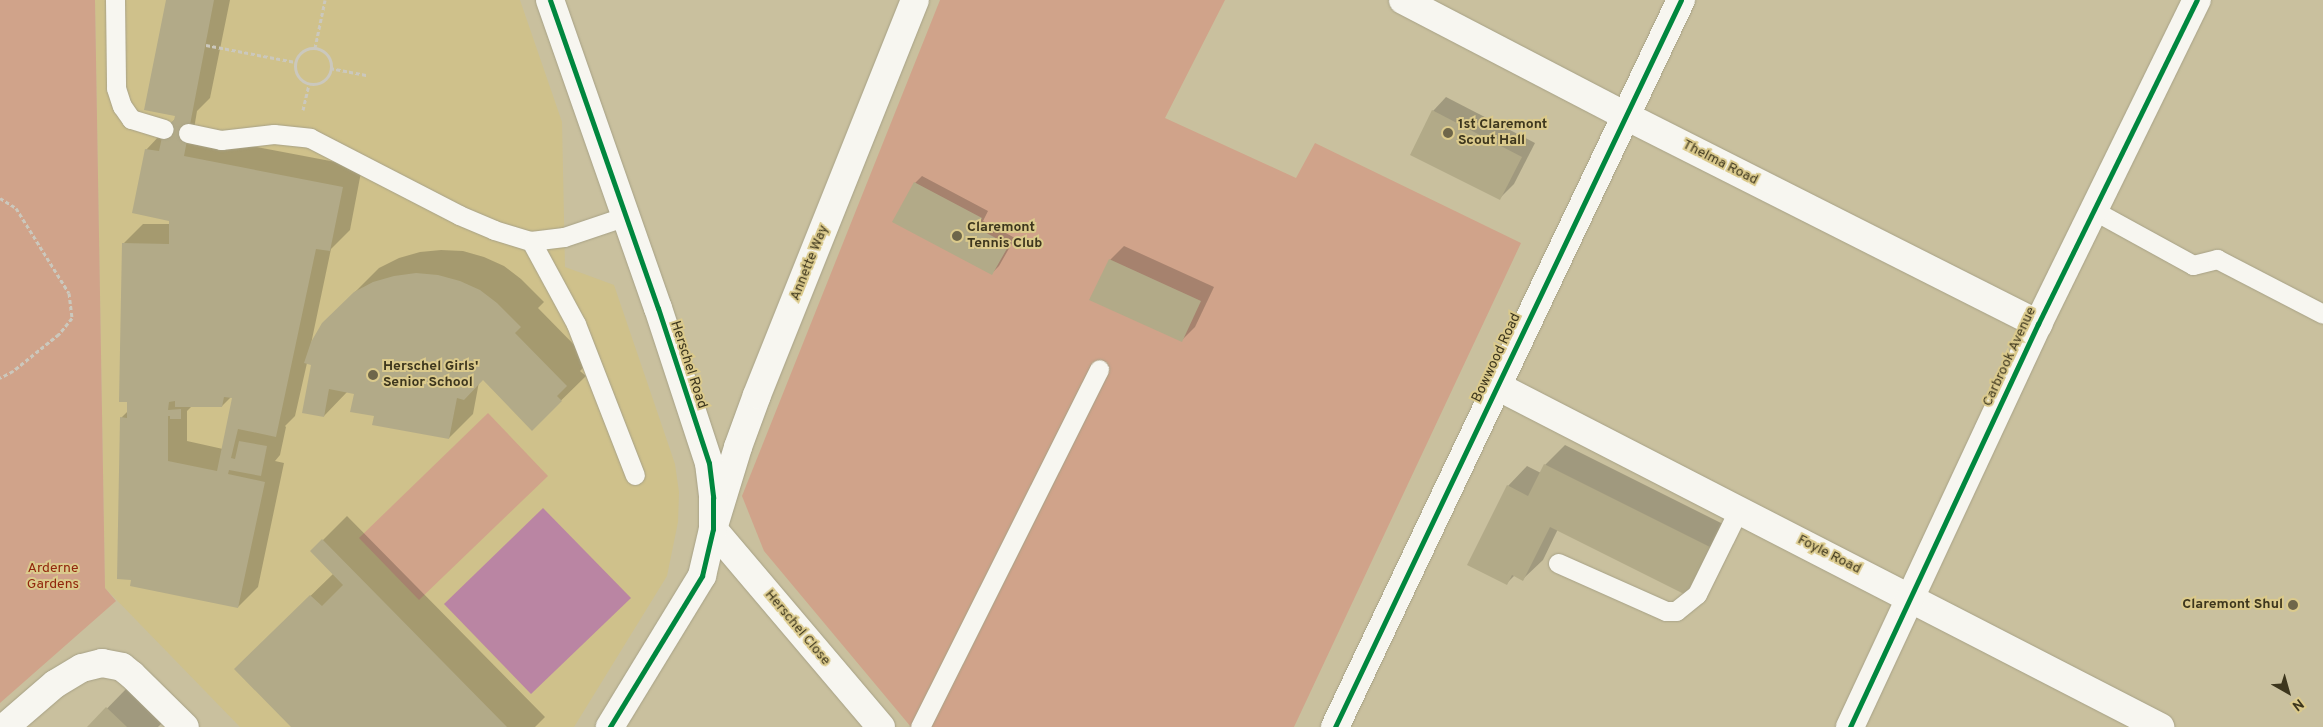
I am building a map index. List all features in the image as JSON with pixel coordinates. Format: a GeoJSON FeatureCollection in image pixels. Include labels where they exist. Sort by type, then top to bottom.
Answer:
{"type":"FeatureCollection","features":[{"type":"Feature","properties":{"kind":"street","name":"Herschel Road"},"geometry":{"type":"LineString","coordinates":[[550,0],[626,216],[709,463],[714,498],[713,529],[702,576],[610,727]]}},
{"type":"Feature","properties":{"kind":"street","name":"Annette Way"},"geometry":{"type":"LineString","coordinates":[[713,529],[738,447],[757,395],[915,0]]}},
{"type":"Feature","properties":{"kind":"street","name":"Thelma Road"},"geometry":{"type":"LineString","coordinates":[[1403,0],[1626,116],[2038,324]]}},
{"type":"Feature","properties":{"kind":"street","name":"Bowwood Road"},"geometry":{"type":"LineString","coordinates":[[1335,727],[1680,0]]}},
{"type":"Feature","properties":{"kind":"street","name":"Carbrook Avenue"},"geometry":{"type":"LineString","coordinates":[[1850,727],[2038,324],[2197,0]]}},
{"type":"Feature","properties":{"kind":"street","name":"Foyle Road"},"geometry":{"type":"LineString","coordinates":[[1497,386],[2160,727]]}},
{"type":"Feature","properties":{"kind":"street","name":"Herschel Close"},"geometry":{"type":"LineString","coordinates":[[713,529],[881,727]]}},
{"type":"Feature","properties":{"kind":"street"},"geometry":{"type":"LineString","coordinates":[[5,727],[55,684],[82,668],[102,663],[122,667],[185,727]]}},
{"type":"Feature","properties":{"kind":"lane"},"geometry":{"type":"LineString","coordinates":[[115,0],[116,88],[122,106],[131,119],[164,128]]}},
{"type":"Feature","properties":{"kind":"lane"},"geometry":{"type":"LineString","coordinates":[[188,133],[221,140],[274,134],[310,138],[459,215],[494,230],[531,241],[564,237],[626,216]]}},
{"type":"Feature","properties":{"kind":"lane"},"geometry":{"type":"LineString","coordinates":[[2093,210],[2193,265],[2217,260],[2323,314]]}},
{"type":"Feature","properties":{"kind":"lane"},"geometry":{"type":"LineString","coordinates":[[531,241],[576,324],[635,475]]}},
{"type":"Feature","properties":{"kind":"lane"},"geometry":{"type":"LineString","coordinates":[[920,727],[1099,369]]}},
{"type":"Feature","properties":{"kind":"lane"},"geometry":{"type":"LineString","coordinates":[[1558,563],[1666,611],[1676,611],[1697,594],[1739,509]]}},
{"type":"Feature","properties":{"kind":"path"},"geometry":{"type":"LineString","coordinates":[[316,48],[325,0]]}},
{"type":"Feature","properties":{"kind":"path"},"geometry":{"type":"LineString","coordinates":[[206,44],[295,62]]}},
{"type":"Feature","properties":{"kind":"path"},"geometry":{"type":"LineString","coordinates":[[316,48],[325,53],[330,68],[320,82],[309,83],[299,78],[295,62],[301,53],[316,48]]}},
{"type":"Feature","properties":{"kind":"path"},"geometry":{"type":"LineString","coordinates":[[330,68],[367,75]]}},
{"type":"Feature","properties":{"kind":"path"},"geometry":{"type":"LineString","coordinates":[[0,198],[16,208],[70,293],[72,318],[59,334],[12,371],[0,378]]}},
{"type":"Feature","properties":{"kind":"shaded area","name":"Herschel Girls' Senior School"},"geometry":{"type":"Polygon","coordinates":[[[95,0],[520,0],[562,122],[565,267],[614,285],[675,464],[679,492],[678,522],[667,576],[574,727],[240,727],[105,588],[95,0]]]}},
{"type":"Feature","properties":{"kind":"shaded area"},"geometry":{"type":"Polygon","coordinates":[[[543,508],[631,598],[531,694],[444,604],[543,508]]]}},
{"type":"Feature","properties":{"kind":"green space","name":"Arderne Gardens"},"geometry":{"type":"Polygon","coordinates":[[[0,0],[95,0],[105,588],[116,601],[0,703],[0,0]]]}},
{"type":"Feature","properties":{"kind":"green space"},"geometry":{"type":"Polygon","coordinates":[[[940,0],[1225,0],[1165,118],[1296,178],[1315,143],[1521,243],[1294,727],[911,727],[764,551],[742,496],[940,0]]]}},
{"type":"Feature","properties":{"kind":"green space"},"geometry":{"type":"Polygon","coordinates":[[[488,413],[548,476],[419,600],[359,538],[488,413]]]}},
{"type":"Feature","properties":{"kind":"building"},"geometry":{"type":"Polygon","coordinates":[[[166,0],[214,0],[184,156],[343,187],[330,251],[316,249],[276,437],[238,429],[231,458],[235,459],[239,441],[267,446],[261,476],[229,470],[228,474],[265,482],[238,608],[130,586],[131,580],[117,579],[120,417],[127,418],[127,402],[119,402],[122,243],[169,244],[169,221],[132,213],[145,149],[159,151],[164,128],[174,120],[175,116],[144,110],[166,0]],[[224,397],[222,407],[175,407],[175,401],[169,402],[168,410],[181,409],[181,419],[170,419],[170,416],[168,416],[168,461],[217,471],[232,398],[224,397]]]}},
{"type":"Feature","properties":{"kind":"building","name":"1st Claremont Scout Hall"},"geometry":{"type":"Polygon","coordinates":[[[1432,110],[1522,157],[1500,200],[1410,155],[1432,110]]]}},
{"type":"Feature","properties":{"kind":"building","name":"Claremont Tennis Club"},"geometry":{"type":"Polygon","coordinates":[[[914,182],[982,218],[977,228],[1009,245],[992,275],[892,222],[914,182]]]}},
{"type":"Feature","properties":{"kind":"building"},"geometry":{"type":"Polygon","coordinates":[[[1109,259],[1201,301],[1182,342],[1089,300],[1109,259]]]}},
{"type":"Feature","properties":{"kind":"building"},"geometry":{"type":"Polygon","coordinates":[[[416,273],[438,275],[460,281],[480,290],[497,303],[521,327],[515,333],[567,386],[557,396],[562,401],[532,431],[483,380],[464,400],[457,398],[449,439],[372,425],[374,416],[350,412],[354,394],[329,389],[324,417],[302,413],[311,365],[304,363],[311,342],[322,323],[354,292],[373,282],[394,276],[416,273]]]}},
{"type":"Feature","properties":{"kind":"building"},"geometry":{"type":"Polygon","coordinates":[[[1544,464],[1712,548],[1688,596],[1550,527],[1523,581],[1512,575],[1507,585],[1467,565],[1507,485],[1528,496],[1544,464]]]}},
{"type":"Feature","properties":{"kind":"building"},"geometry":{"type":"Polygon","coordinates":[[[322,539],[507,727],[291,727],[234,669],[310,595],[322,606],[343,585],[310,551],[322,539]]]}},
{"type":"Feature","properties":{"kind":"building"},"geometry":{"type":"Polygon","coordinates":[[[106,707],[127,727],[87,727],[106,707]]]}},
{"type":"Feature","properties":{"kind":"cycle path"},"geometry":{"type":"LineString","coordinates":[[550,0],[658,308],[709,463],[713,498],[713,529],[702,576],[610,727]]}},
{"type":"Feature","properties":{"kind":"cycle path"},"geometry":{"type":"LineString","coordinates":[[1335,727],[1681,0]]}},
{"type":"Feature","properties":{"kind":"cycle path"},"geometry":{"type":"LineString","coordinates":[[1850,727],[2038,324],[2197,0]]}},
{"type":"Feature","properties":{"kind":"place","name":"1st Claremont Scout Hall"},"geometry":{"type":"Point","coordinates":[1448,133]}},
{"type":"Feature","properties":{"kind":"place","name":"Claremont Tennis Club"},"geometry":{"type":"Point","coordinates":[957,236]}},
{"type":"Feature","properties":{"kind":"place","name":"Herschel Girls' Senior School"},"geometry":{"type":"Point","coordinates":[373,375]}},
{"type":"Feature","properties":{"kind":"place","name":"Claremont Shul"},"geometry":{"type":"Point","coordinates":[2293,605]}}]}
